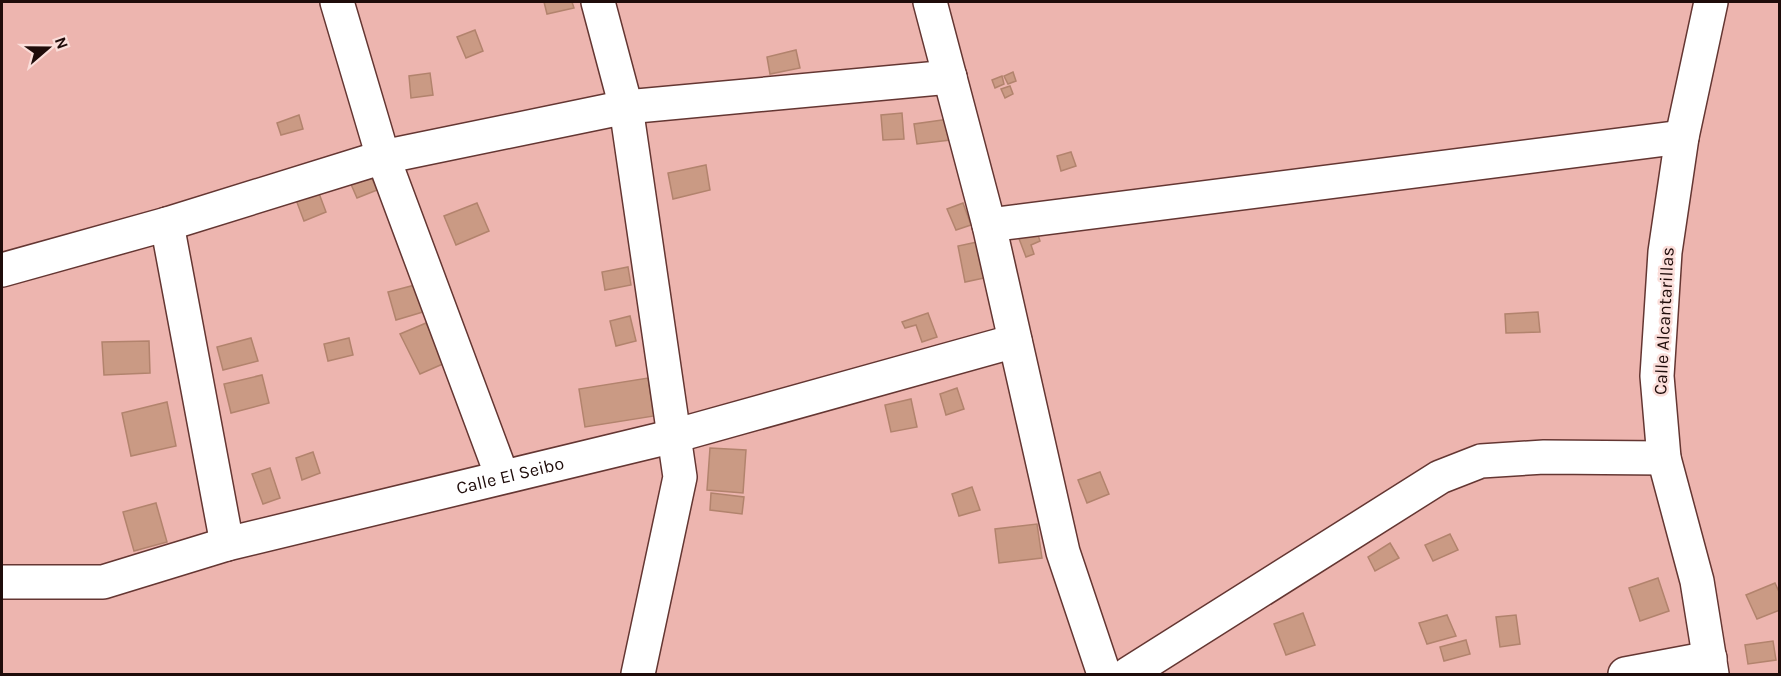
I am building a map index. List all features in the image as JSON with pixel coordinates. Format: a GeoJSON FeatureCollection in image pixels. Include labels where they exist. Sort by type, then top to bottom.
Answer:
{"type":"FeatureCollection","features":[{"type":"Feature","properties":{"kind":"street"},"geometry":{"type":"LineString","coordinates":[[337,2],[383,158],[502,476]]}},
{"type":"Feature","properties":{"kind":"street"},"geometry":{"type":"LineString","coordinates":[[598,2],[626,107],[680,477],[638,675]]}},
{"type":"Feature","properties":{"kind":"street"},"geometry":{"type":"LineString","coordinates":[[930,2],[989,225],[1062,552],[1104,675]]}},
{"type":"Feature","properties":{"kind":"street","name":"Calle Alcantarillas"},"geometry":{"type":"LineString","coordinates":[[1711,2],[1682,137],[1665,252],[1658,376],[1664,458],[1697,581],[1711,666]]}},
{"type":"Feature","properties":{"kind":"street"},"geometry":{"type":"LineString","coordinates":[[2,270],[167,224],[383,158],[626,107],[950,77]]}},
{"type":"Feature","properties":{"kind":"street"},"geometry":{"type":"LineString","coordinates":[[989,225],[1682,137]]}},
{"type":"Feature","properties":{"kind":"street"},"geometry":{"type":"LineString","coordinates":[[167,224],[227,544]]}},
{"type":"Feature","properties":{"kind":"street","name":"Calle El Seibo"},"geometry":{"type":"LineString","coordinates":[[2,582],[103,582],[227,544],[674,436],[1015,341]]}},
{"type":"Feature","properties":{"kind":"street"},"geometry":{"type":"LineString","coordinates":[[1128,675],[1440,477],[1481,461],[1544,457],[1664,458]]}},
{"type":"Feature","properties":{"kind":"street"},"geometry":{"type":"LineString","coordinates":[[1625,675],[1711,666]]}},
{"type":"Feature","properties":{"kind":"building"},"geometry":{"type":"Polygon","coordinates":[[[544,2],[572,2],[574,8],[547,14],[544,2]]]}},
{"type":"Feature","properties":{"kind":"building"},"geometry":{"type":"Polygon","coordinates":[[[475,30],[483,51],[466,58],[457,37],[475,30]]]}},
{"type":"Feature","properties":{"kind":"building"},"geometry":{"type":"Polygon","coordinates":[[[796,50],[800,68],[770,74],[767,57],[796,50]]]}},
{"type":"Feature","properties":{"kind":"building"},"geometry":{"type":"Polygon","coordinates":[[[1013,72],[1016,81],[1008,84],[1004,76],[1013,72]]]}},
{"type":"Feature","properties":{"kind":"building"},"geometry":{"type":"Polygon","coordinates":[[[430,73],[433,95],[411,98],[409,76],[430,73]]]}},
{"type":"Feature","properties":{"kind":"building"},"geometry":{"type":"Polygon","coordinates":[[[1002,76],[1004,84],[995,88],[992,80],[1002,76]]]}},
{"type":"Feature","properties":{"kind":"building"},"geometry":{"type":"Polygon","coordinates":[[[1010,86],[1013,94],[1005,98],[1001,89],[1010,86]]]}},
{"type":"Feature","properties":{"kind":"building"},"geometry":{"type":"Polygon","coordinates":[[[902,113],[904,139],[883,140],[881,115],[902,113]]]}},
{"type":"Feature","properties":{"kind":"building"},"geometry":{"type":"Polygon","coordinates":[[[299,115],[303,129],[281,135],[277,123],[299,115]]]}},
{"type":"Feature","properties":{"kind":"building"},"geometry":{"type":"Polygon","coordinates":[[[956,118],[959,139],[917,144],[914,124],[956,118]]]}},
{"type":"Feature","properties":{"kind":"building"},"geometry":{"type":"Polygon","coordinates":[[[1071,152],[1076,166],[1061,171],[1057,156],[1071,152]]]}},
{"type":"Feature","properties":{"kind":"building"},"geometry":{"type":"Polygon","coordinates":[[[706,165],[710,190],[673,199],[668,173],[706,165]]]}},
{"type":"Feature","properties":{"kind":"building"},"geometry":{"type":"Polygon","coordinates":[[[370,174],[377,190],[357,198],[350,182],[370,174]]]}},
{"type":"Feature","properties":{"kind":"building"},"geometry":{"type":"Polygon","coordinates":[[[317,188],[326,212],[304,221],[295,197],[317,188]]]}},
{"type":"Feature","properties":{"kind":"building"},"geometry":{"type":"Polygon","coordinates":[[[477,203],[489,231],[456,245],[444,216],[477,203]]]}},
{"type":"Feature","properties":{"kind":"building"},"geometry":{"type":"Polygon","coordinates":[[[963,203],[971,225],[956,230],[947,209],[963,203]]]}},
{"type":"Feature","properties":{"kind":"building"},"geometry":{"type":"Polygon","coordinates":[[[1036,229],[1040,241],[1031,245],[1034,254],[1026,257],[1018,236],[1036,229]]]}},
{"type":"Feature","properties":{"kind":"building"},"geometry":{"type":"Polygon","coordinates":[[[982,241],[989,277],[965,282],[958,246],[982,241]]]}},
{"type":"Feature","properties":{"kind":"building"},"geometry":{"type":"Polygon","coordinates":[[[628,267],[631,285],[605,290],[602,272],[628,267]]]}},
{"type":"Feature","properties":{"kind":"building"},"geometry":{"type":"Polygon","coordinates":[[[415,285],[423,312],[396,320],[388,292],[415,285]]]}},
{"type":"Feature","properties":{"kind":"building"},"geometry":{"type":"Polygon","coordinates":[[[1538,312],[1540,332],[1506,333],[1505,314],[1538,312]]]}},
{"type":"Feature","properties":{"kind":"building"},"geometry":{"type":"Polygon","coordinates":[[[928,313],[937,337],[922,342],[916,325],[905,328],[902,322],[928,313]]]}},
{"type":"Feature","properties":{"kind":"building"},"geometry":{"type":"Polygon","coordinates":[[[630,316],[636,341],[616,346],[610,321],[630,316]]]}},
{"type":"Feature","properties":{"kind":"building"},"geometry":{"type":"Polygon","coordinates":[[[426,323],[445,363],[420,374],[400,334],[426,323]]]}},
{"type":"Feature","properties":{"kind":"building"},"geometry":{"type":"Polygon","coordinates":[[[251,338],[258,361],[223,370],[217,347],[251,338]]]}},
{"type":"Feature","properties":{"kind":"building"},"geometry":{"type":"Polygon","coordinates":[[[349,338],[353,355],[328,361],[324,344],[349,338]]]}},
{"type":"Feature","properties":{"kind":"building"},"geometry":{"type":"Polygon","coordinates":[[[149,341],[150,373],[104,375],[102,342],[149,341]]]}},
{"type":"Feature","properties":{"kind":"building"},"geometry":{"type":"Polygon","coordinates":[[[262,375],[269,403],[231,413],[224,384],[262,375]]]}},
{"type":"Feature","properties":{"kind":"building"},"geometry":{"type":"Polygon","coordinates":[[[648,378],[654,416],[585,427],[579,389],[648,378]]]}},
{"type":"Feature","properties":{"kind":"building"},"geometry":{"type":"Polygon","coordinates":[[[957,388],[964,409],[946,415],[940,394],[957,388]]]}},
{"type":"Feature","properties":{"kind":"building"},"geometry":{"type":"Polygon","coordinates":[[[911,399],[917,427],[891,432],[885,405],[911,399]]]}},
{"type":"Feature","properties":{"kind":"building"},"geometry":{"type":"Polygon","coordinates":[[[167,402],[176,446],[131,456],[122,413],[167,402]]]}},
{"type":"Feature","properties":{"kind":"building"},"geometry":{"type":"Polygon","coordinates":[[[710,448],[746,450],[743,493],[707,490],[710,448]]]}},
{"type":"Feature","properties":{"kind":"building"},"geometry":{"type":"Polygon","coordinates":[[[313,452],[320,473],[302,480],[296,458],[313,452]]]}},
{"type":"Feature","properties":{"kind":"building"},"geometry":{"type":"Polygon","coordinates":[[[270,468],[280,498],[263,504],[252,474],[270,468]]]}},
{"type":"Feature","properties":{"kind":"building"},"geometry":{"type":"Polygon","coordinates":[[[1100,472],[1109,494],[1087,503],[1078,480],[1100,472]]]}},
{"type":"Feature","properties":{"kind":"building"},"geometry":{"type":"Polygon","coordinates":[[[972,487],[980,510],[959,516],[952,494],[972,487]]]}},
{"type":"Feature","properties":{"kind":"building"},"geometry":{"type":"Polygon","coordinates":[[[711,493],[744,497],[742,514],[710,510],[711,493]]]}},
{"type":"Feature","properties":{"kind":"building"},"geometry":{"type":"Polygon","coordinates":[[[156,503],[167,542],[134,551],[123,512],[156,503]]]}},
{"type":"Feature","properties":{"kind":"building"},"geometry":{"type":"Polygon","coordinates":[[[1037,524],[1042,558],[999,563],[995,529],[1037,524]]]}},
{"type":"Feature","properties":{"kind":"building"},"geometry":{"type":"Polygon","coordinates":[[[1450,534],[1458,550],[1433,561],[1425,545],[1450,534]]]}},
{"type":"Feature","properties":{"kind":"building"},"geometry":{"type":"Polygon","coordinates":[[[1390,543],[1399,558],[1375,571],[1368,557],[1390,543]]]}},
{"type":"Feature","properties":{"kind":"building"},"geometry":{"type":"Polygon","coordinates":[[[1658,578],[1669,611],[1640,621],[1629,588],[1658,578]]]}},
{"type":"Feature","properties":{"kind":"building"},"geometry":{"type":"Polygon","coordinates":[[[1775,583],[1780,594],[1780,610],[1757,619],[1746,595],[1775,583]]]}},
{"type":"Feature","properties":{"kind":"building"},"geometry":{"type":"Polygon","coordinates":[[[1303,613],[1315,645],[1286,655],[1274,624],[1303,613]]]}},
{"type":"Feature","properties":{"kind":"building"},"geometry":{"type":"Polygon","coordinates":[[[1447,615],[1456,636],[1427,644],[1419,623],[1447,615]]]}},
{"type":"Feature","properties":{"kind":"building"},"geometry":{"type":"Polygon","coordinates":[[[1516,615],[1520,644],[1500,647],[1496,617],[1516,615]]]}},
{"type":"Feature","properties":{"kind":"building"},"geometry":{"type":"Polygon","coordinates":[[[1466,640],[1470,654],[1444,661],[1440,647],[1466,640]]]}},
{"type":"Feature","properties":{"kind":"building"},"geometry":{"type":"Polygon","coordinates":[[[1773,641],[1776,660],[1748,664],[1745,645],[1773,641]]]}}]}
